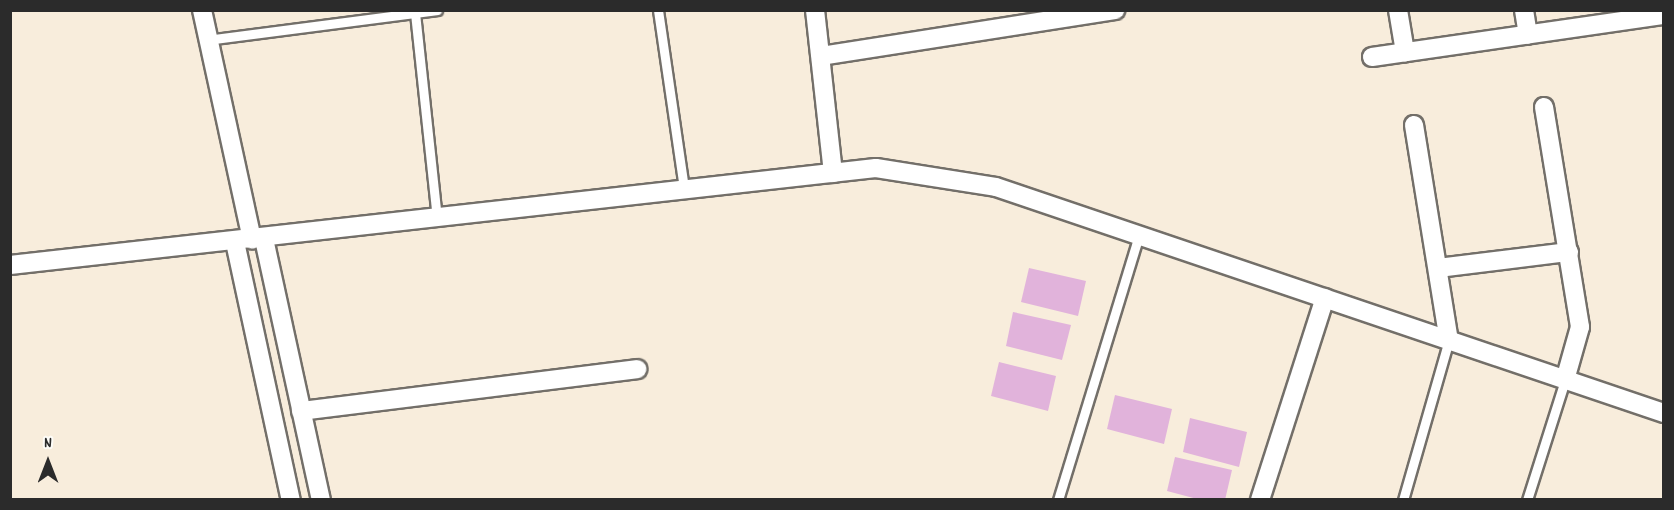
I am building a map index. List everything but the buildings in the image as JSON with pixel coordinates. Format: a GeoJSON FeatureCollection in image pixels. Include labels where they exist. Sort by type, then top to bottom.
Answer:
{"type":"FeatureCollection","features":[{"type":"Feature","properties":{"kind":"street"},"geometry":{"type":"LineString","coordinates":[[202,10],[250,240],[291,500]]}},
{"type":"Feature","properties":{"kind":"street"},"geometry":{"type":"LineString","coordinates":[[816,10],[833,173]]}},
{"type":"Feature","properties":{"kind":"street"},"geometry":{"type":"LineString","coordinates":[[821,56],[1030,18],[1115,10]]}},
{"type":"Feature","properties":{"kind":"street"},"geometry":{"type":"LineString","coordinates":[[1398,10],[1405,52]]}},
{"type":"Feature","properties":{"kind":"street"},"geometry":{"type":"LineString","coordinates":[[1524,10],[1528,35]]}},
{"type":"Feature","properties":{"kind":"street"},"geometry":{"type":"LineString","coordinates":[[1372,57],[1664,15]]}},
{"type":"Feature","properties":{"kind":"street"},"geometry":{"type":"LineString","coordinates":[[1544,107],[1580,327],[1565,380]]}},
{"type":"Feature","properties":{"kind":"street"},"geometry":{"type":"LineString","coordinates":[[1414,125],[1449,340]]}},
{"type":"Feature","properties":{"kind":"street"},"geometry":{"type":"LineString","coordinates":[[10,266],[876,168],[939,176],[996,187],[1664,413]]}},
{"type":"Feature","properties":{"kind":"street"},"geometry":{"type":"LineString","coordinates":[[250,240],[301,411],[321,500]]}},
{"type":"Feature","properties":{"kind":"street"},"geometry":{"type":"LineString","coordinates":[[1438,268],[1569,252]]}},
{"type":"Feature","properties":{"kind":"street"},"geometry":{"type":"LineString","coordinates":[[1260,500],[1325,298]]}},
{"type":"Feature","properties":{"kind":"street"},"geometry":{"type":"LineString","coordinates":[[301,411],[637,369]]}},
{"type":"Feature","properties":{"kind":"lane"},"geometry":{"type":"LineString","coordinates":[[207,40],[437,10]]}},
{"type":"Feature","properties":{"kind":"lane"},"geometry":{"type":"LineString","coordinates":[[658,10],[684,188]]}},
{"type":"Feature","properties":{"kind":"lane"},"geometry":{"type":"LineString","coordinates":[[415,13],[437,218]]}},
{"type":"Feature","properties":{"kind":"lane"},"geometry":{"type":"LineString","coordinates":[[1058,500],[1139,235]]}},
{"type":"Feature","properties":{"kind":"lane"},"geometry":{"type":"LineString","coordinates":[[1403,500],[1449,340]]}},
{"type":"Feature","properties":{"kind":"lane"},"geometry":{"type":"LineString","coordinates":[[1527,500],[1565,380]]}}]}
